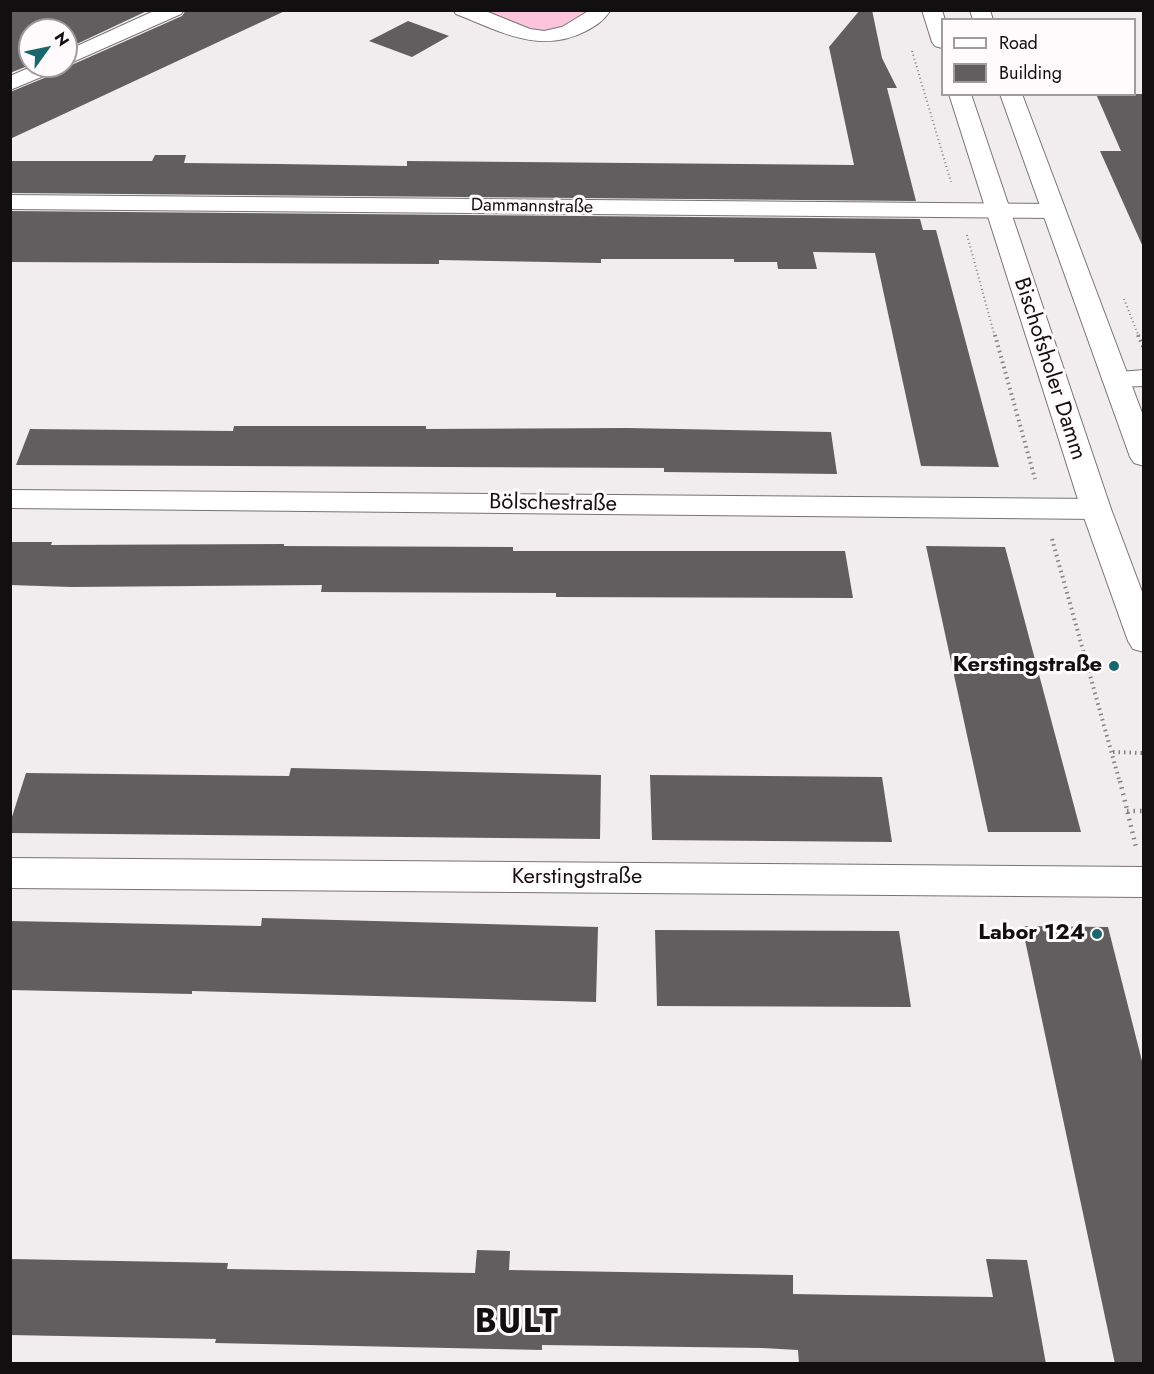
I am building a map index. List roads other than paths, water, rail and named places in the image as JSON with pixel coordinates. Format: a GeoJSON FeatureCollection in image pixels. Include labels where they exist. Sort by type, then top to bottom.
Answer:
{"type":"FeatureCollection","features":[{"type":"Feature","properties":{"kind":"street"},"geometry":{"type":"LineString","coordinates":[[78,54],[174,10]]}},
{"type":"Feature","properties":{"kind":"street"},"geometry":{"type":"LineString","coordinates":[[463,10],[526,34],[544,37],[568,32],[595,18],[601,10]]}},
{"type":"Feature","properties":{"kind":"street"},"geometry":{"type":"LineString","coordinates":[[932,10],[941,39]]}},
{"type":"Feature","properties":{"kind":"street","name":"Bischofsholer Damm"},"geometry":{"type":"LineString","coordinates":[[961,96],[1096,509],[1143,641]]}},
{"type":"Feature","properties":{"kind":"street"},"geometry":{"type":"LineString","coordinates":[[1012,96],[1143,457]]}},
{"type":"Feature","properties":{"kind":"street","name":"Dammannstraße"},"geometry":{"type":"LineString","coordinates":[[10,202],[1053,212]]}},
{"type":"Feature","properties":{"kind":"street"},"geometry":{"type":"LineString","coordinates":[[1116,379],[1143,378]]}},
{"type":"Feature","properties":{"kind":"street","name":"Bölschestraße"},"geometry":{"type":"LineString","coordinates":[[10,499],[1096,509]]}},
{"type":"Feature","properties":{"kind":"street","name":"Kerstingstraße"},"geometry":{"type":"LineString","coordinates":[[10,873],[1141,868]]}},
{"type":"Feature","properties":{"kind":"place","name":"Kerstingstraße"},"geometry":{"type":"Point","coordinates":[1114,666]}},
{"type":"Feature","properties":{"kind":"place","name":"Labor 124"},"geometry":{"type":"Point","coordinates":[1097,934]}},
{"type":"Feature","properties":{"kind":"district","name":"BULT"},"geometry":{"type":"Point","coordinates":[517,1324]}}]}
